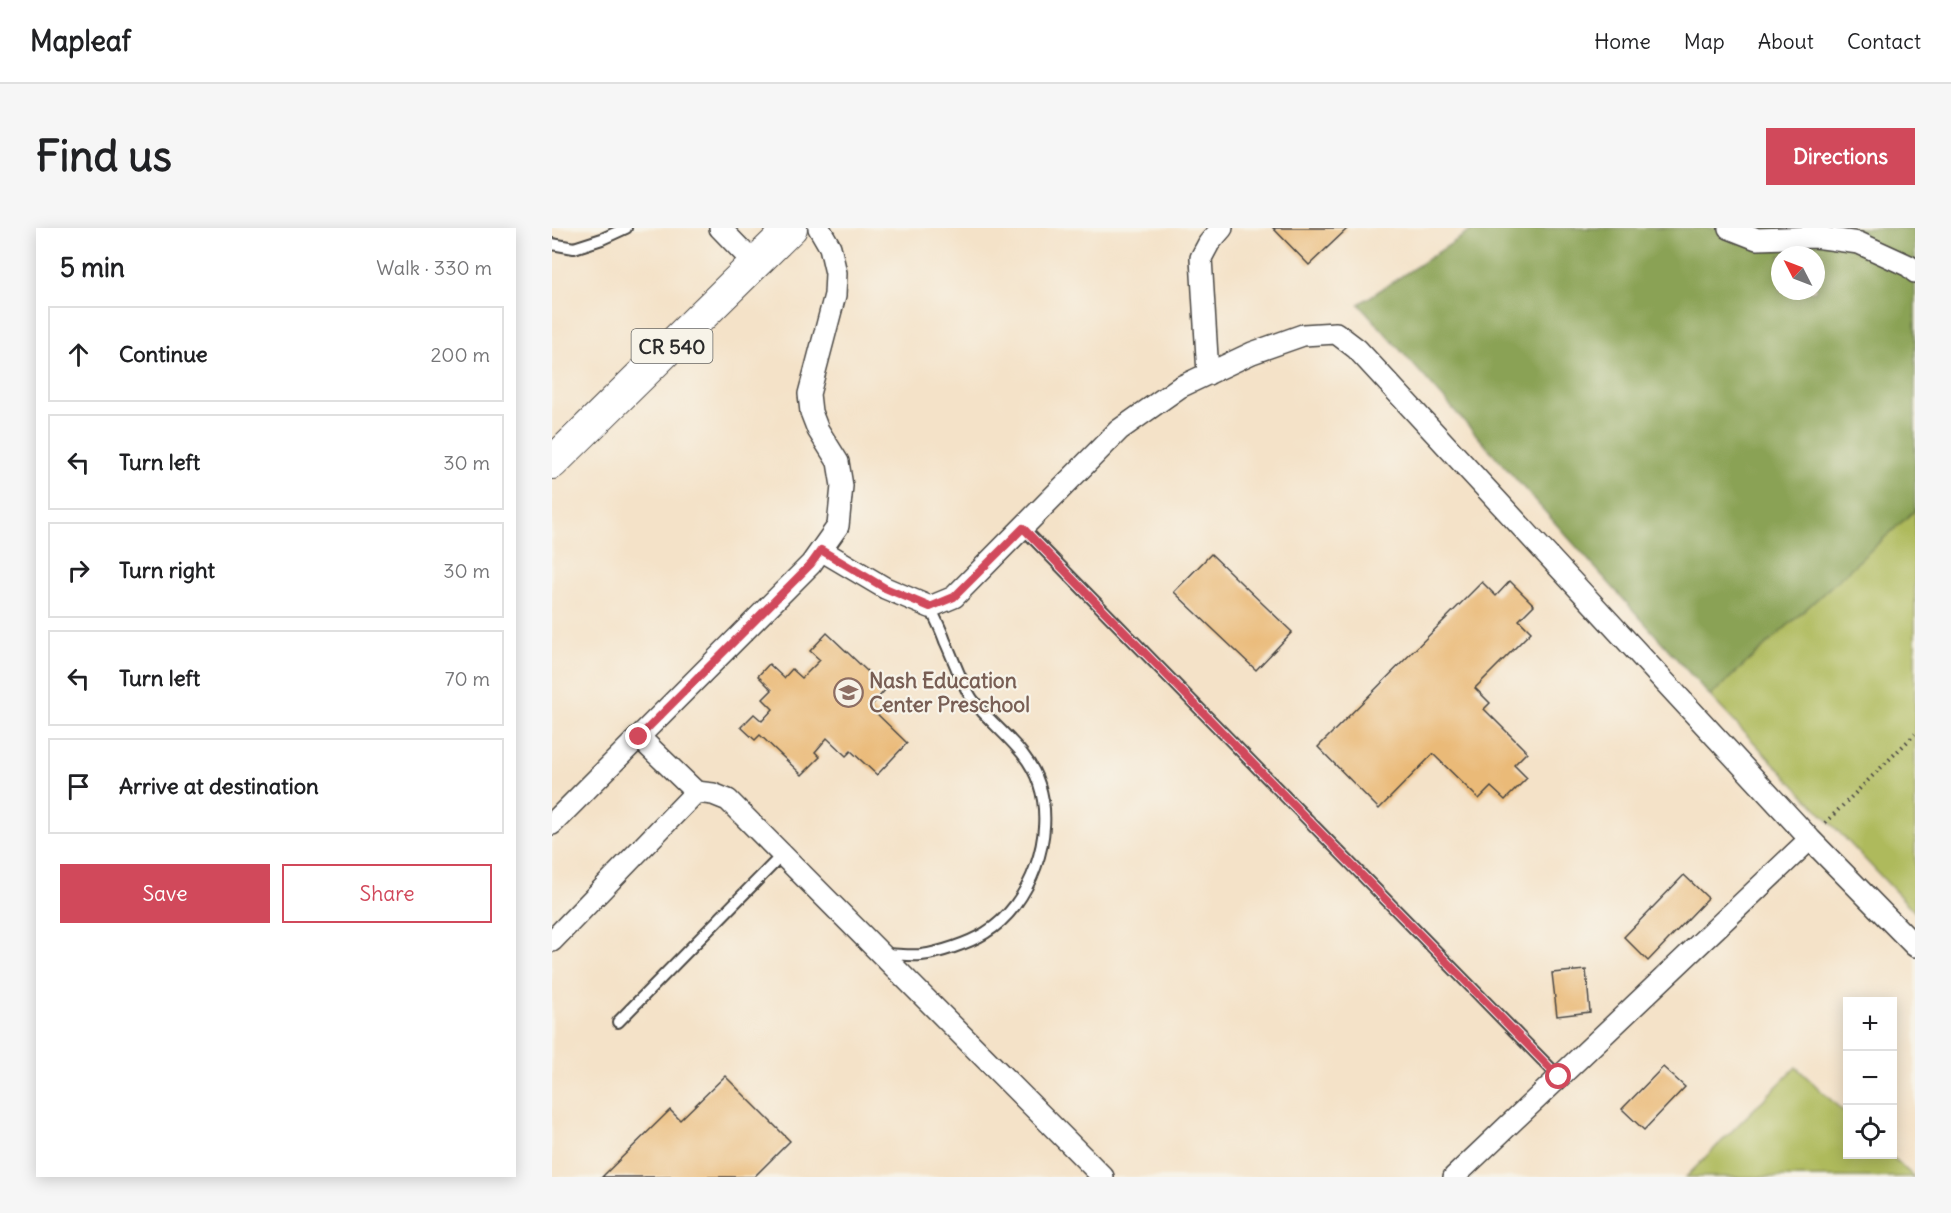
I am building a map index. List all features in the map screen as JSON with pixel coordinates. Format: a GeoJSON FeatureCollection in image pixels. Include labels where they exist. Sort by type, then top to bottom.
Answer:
{"type":"FeatureCollection","features":[{"type":"Feature","properties":{"kind":"main road","name":"CR 540"},"geometry":{"type":"LineString","coordinates":[[552,464],[791,228]]}},
{"type":"Feature","properties":{"kind":"street"},"geometry":{"type":"LineString","coordinates":[[720,228],[755,264]]}},
{"type":"Feature","properties":{"kind":"street"},"geometry":{"type":"LineString","coordinates":[[552,824],[811,564],[838,526],[842,486],[838,462],[818,430],[811,412],[809,394],[835,295],[836,273],[830,247],[819,228]]}},
{"type":"Feature","properties":{"kind":"street"},"geometry":{"type":"LineString","coordinates":[[1208,374],[1201,258],[1209,243],[1222,228]]}},
{"type":"Feature","properties":{"kind":"street"},"geometry":{"type":"LineString","coordinates":[[1729,228],[1757,239],[1815,237],[1859,243],[1909,266],[1915,272]]}},
{"type":"Feature","properties":{"kind":"street"},"geometry":{"type":"LineString","coordinates":[[821,550],[885,588],[930,607],[954,597],[1119,430],[1180,387],[1252,353],[1303,335],[1336,333],[1357,349],[1810,838],[1915,946]]}},
{"type":"Feature","properties":{"kind":"street"},"geometry":{"type":"LineString","coordinates":[[639,737],[696,792],[713,794],[728,800],[1103,1177]]}},
{"type":"Feature","properties":{"kind":"street"},"geometry":{"type":"LineString","coordinates":[[552,941],[696,792]]}},
{"type":"Feature","properties":{"kind":"street"},"geometry":{"type":"LineString","coordinates":[[1454,1177],[1810,838]]}},
{"type":"Feature","properties":{"kind":"lane"},"geometry":{"type":"LineString","coordinates":[[552,244],[574,248],[626,228]]}},
{"type":"Feature","properties":{"kind":"lane"},"geometry":{"type":"LineString","coordinates":[[1023,528],[1559,1077]]}},
{"type":"Feature","properties":{"kind":"lane"},"geometry":{"type":"LineString","coordinates":[[881,954],[921,955],[954,946],[985,933],[1004,918],[1023,893],[1037,865],[1043,838],[1044,810],[1039,784],[1025,753],[972,698],[930,607]]}},
{"type":"Feature","properties":{"kind":"lane"},"geometry":{"type":"LineString","coordinates":[[618,1022],[782,855]]}},
{"type":"Feature","properties":{"kind":"path"},"geometry":{"type":"LineString","coordinates":[[1810,838],[1915,734]]}},
{"type":"Feature","properties":{"kind":"green space"},"geometry":{"type":"Polygon","coordinates":[[[1475,228],[1915,228],[1915,510],[1710,696],[1359,304],[1475,228]]]}},
{"type":"Feature","properties":{"kind":"green space"},"geometry":{"type":"Polygon","coordinates":[[[1915,510],[1915,912],[1710,696],[1915,510]]]}},
{"type":"Feature","properties":{"kind":"green space"},"geometry":{"type":"Polygon","coordinates":[[[1796,1067],[1843,1111],[1843,1159],[1894,1159],[1914,1177],[1686,1177],[1796,1067]]]}},
{"type":"Feature","properties":{"kind":"building"},"geometry":{"type":"Polygon","coordinates":[[[1273,228],[1348,228],[1309,265],[1273,228]]]}},
{"type":"Feature","properties":{"kind":"building"},"geometry":{"type":"Polygon","coordinates":[[[1211,554],[1292,632],[1256,670],[1174,592],[1211,554]]]}},
{"type":"Feature","properties":{"kind":"building"},"geometry":{"type":"Polygon","coordinates":[[[1510,581],[1534,605],[1519,620],[1531,632],[1475,688],[1490,703],[1484,709],[1527,752],[1514,765],[1527,778],[1505,800],[1491,787],[1479,799],[1433,754],[1379,809],[1318,747],[1482,582],[1496,596],[1510,581]]]}},
{"type":"Feature","properties":{"kind":"building"},"geometry":{"type":"Polygon","coordinates":[[[827,633],[886,689],[870,707],[907,743],[877,775],[851,751],[846,756],[827,738],[815,752],[820,757],[802,775],[760,735],[755,740],[741,727],[754,714],[762,721],[773,709],[763,699],[772,690],[758,676],[769,664],[784,678],[792,669],[802,678],[820,660],[810,651],[827,633]]]}},
{"type":"Feature","properties":{"kind":"building"},"geometry":{"type":"Polygon","coordinates":[[[1684,875],[1708,898],[1648,961],[1624,937],[1684,875]]]}},
{"type":"Feature","properties":{"kind":"building"},"geometry":{"type":"Polygon","coordinates":[[[1586,970],[1590,1012],[1557,1016],[1552,973],[1586,970]]]}},
{"type":"Feature","properties":{"kind":"building"},"geometry":{"type":"Polygon","coordinates":[[[1663,1067],[1685,1087],[1644,1130],[1622,1109],[1663,1067]]]}},
{"type":"Feature","properties":{"kind":"building"},"geometry":{"type":"Polygon","coordinates":[[[725,1076],[790,1141],[754,1177],[602,1177],[670,1110],[680,1120],[725,1076]]]}},
{"type":"Feature","properties":{"kind":"place","name":"Nash Education Center Preschool"},"geometry":{"type":"Point","coordinates":[848,692]}},
{"type":"Feature","properties":{"kind":"route"},"geometry":{"type":"LineString","coordinates":[[639,737],[811,564],[821,550],[885,588],[930,607],[954,597],[1023,528],[1559,1077]]}}]}
